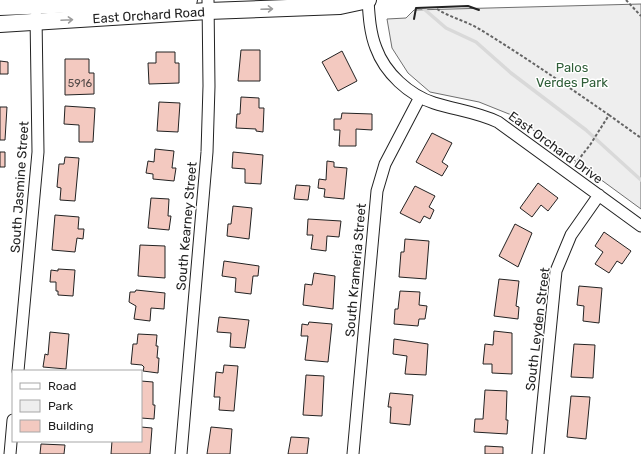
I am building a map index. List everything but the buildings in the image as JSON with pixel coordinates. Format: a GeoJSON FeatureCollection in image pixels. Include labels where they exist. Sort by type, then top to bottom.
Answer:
{"type":"FeatureCollection","features":[{"type":"Feature","properties":{"kind":"main road","name":"East Orchard Road"},"geometry":{"type":"LineString","coordinates":[[0,7],[189,0]]}},
{"type":"Feature","properties":{"kind":"main road","name":"East Orchard Road"},"geometry":{"type":"LineString","coordinates":[[0,24],[208,6],[340,6],[368,0]]}},
{"type":"Feature","properties":{"kind":"street","name":"East Orchard Drive"},"geometry":{"type":"LineString","coordinates":[[368,0],[371,31],[377,52],[397,79],[420,97],[435,103],[473,112],[498,122],[641,226]]}},
{"type":"Feature","properties":{"kind":"street","name":"South Jasmine Street"},"geometry":{"type":"LineString","coordinates":[[18,370],[38,152],[36,5]]}},
{"type":"Feature","properties":{"kind":"street","name":"South Kearney Street"},"geometry":{"type":"LineString","coordinates":[[181,454],[207,152],[209,86],[208,6]]}},
{"type":"Feature","properties":{"kind":"street","name":"South Krameria Street"},"geometry":{"type":"LineString","coordinates":[[353,454],[378,182],[385,164],[420,97]]}},
{"type":"Feature","properties":{"kind":"street","name":"South Leyden Street"},"geometry":{"type":"LineString","coordinates":[[538,454],[556,271],[571,235],[599,195]]}},
{"type":"Feature","properties":{"kind":"street"},"geometry":{"type":"LineString","coordinates":[[10,454],[12,431]]}},
{"type":"Feature","properties":{"kind":"path"},"geometry":{"type":"LineString","coordinates":[[626,0],[641,16]]}},
{"type":"Feature","properties":{"kind":"path"},"geometry":{"type":"LineString","coordinates":[[437,9],[454,19],[479,28],[528,59],[641,138]]}},
{"type":"Feature","properties":{"kind":"path"},"geometry":{"type":"LineString","coordinates":[[568,172],[590,145],[609,115]]}},
{"type":"Feature","properties":{"kind":"green space","name":"Palos Verdes Park"},"geometry":{"type":"Polygon","coordinates":[[[641,4],[641,209],[514,116],[479,102],[430,92],[408,73],[392,48],[387,19],[406,18],[414,10],[641,4]]]}},
{"type":"Feature","properties":{"kind":"waterway"},"geometry":{"type":"LineString","coordinates":[[424,9],[446,28],[476,42],[511,73],[586,130],[641,180]]}},
{"type":"Feature","properties":{"kind":"wall"},"geometry":{"type":"LineString","coordinates":[[414,19],[416,8],[468,6],[479,10]]}}]}
